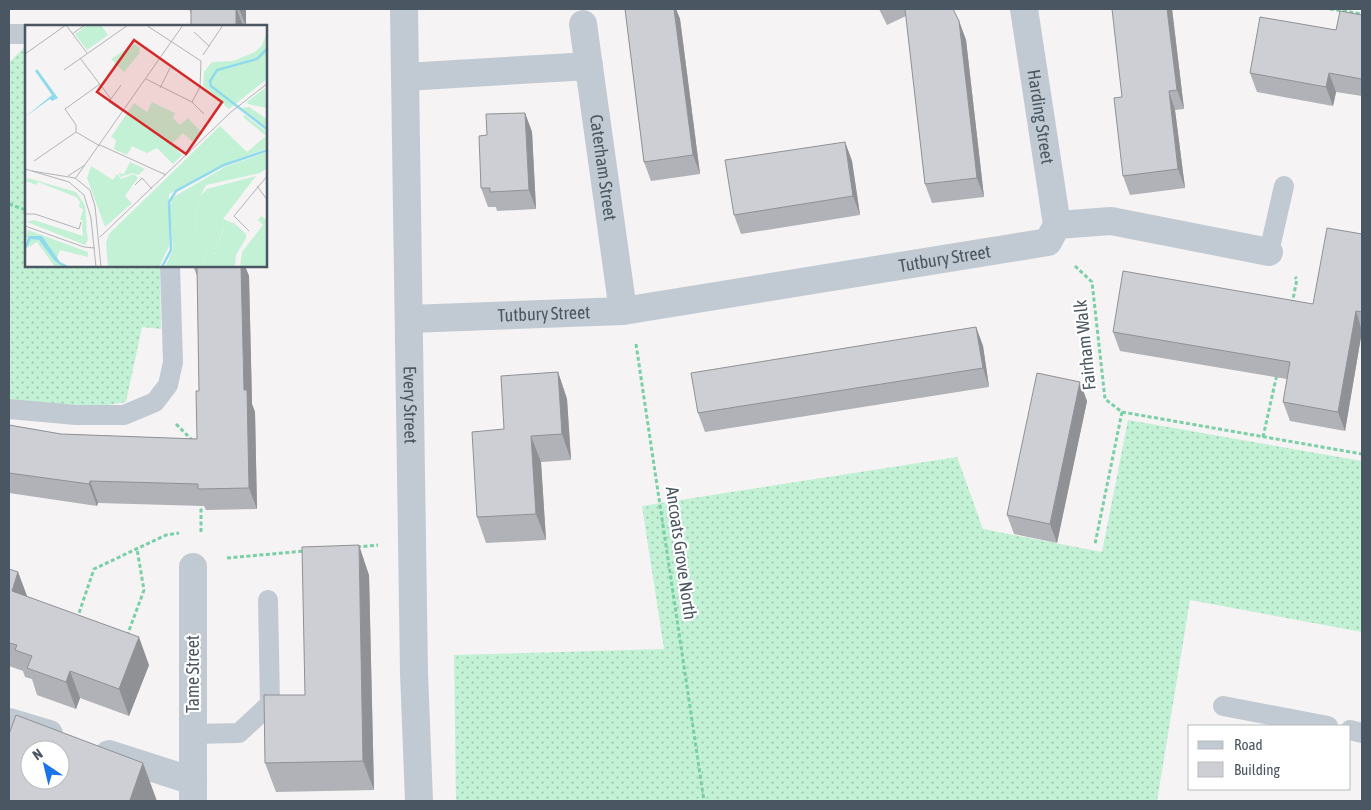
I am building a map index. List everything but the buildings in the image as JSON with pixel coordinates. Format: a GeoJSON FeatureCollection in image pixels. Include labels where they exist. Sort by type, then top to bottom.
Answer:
{"type":"FeatureCollection","features":[{"type":"Feature","properties":{"kind":"street","name":"Every Street"},"geometry":{"type":"LineString","coordinates":[[404,9],[414,673],[419,801]]}},
{"type":"Feature","properties":{"kind":"street","name":"Harding Street"},"geometry":{"type":"LineString","coordinates":[[1024,9],[1053,234]]}},
{"type":"Feature","properties":{"kind":"street","name":"Caterham Street"},"geometry":{"type":"LineString","coordinates":[[583,24],[627,310]]}},
{"type":"Feature","properties":{"kind":"street"},"geometry":{"type":"LineString","coordinates":[[405,77],[589,66]]}},
{"type":"Feature","properties":{"kind":"street","name":"Tutbury Street"},"geometry":{"type":"LineString","coordinates":[[409,319],[627,310],[1053,234],[1111,221],[1269,252]]}},
{"type":"Feature","properties":{"kind":"street","name":"Tame Street"},"geometry":{"type":"LineString","coordinates":[[193,568],[193,791]]}},
{"type":"Feature","properties":{"kind":"street"},"geometry":{"type":"LineString","coordinates":[[9,722],[78,744],[193,791]]}},
{"type":"Feature","properties":{"kind":"lane"},"geometry":{"type":"LineString","coordinates":[[9,34],[25,34]]}},
{"type":"Feature","properties":{"kind":"lane"},"geometry":{"type":"LineString","coordinates":[[1269,252],[1284,186]]}},
{"type":"Feature","properties":{"kind":"lane"},"geometry":{"type":"LineString","coordinates":[[9,409],[76,415],[124,415],[155,402],[168,386],[173,362],[170,268]]}},
{"type":"Feature","properties":{"kind":"lane"},"geometry":{"type":"LineString","coordinates":[[193,734],[239,733],[270,704],[268,600]]}},
{"type":"Feature","properties":{"kind":"lane"},"geometry":{"type":"LineString","coordinates":[[1223,706],[1323,725]]}},
{"type":"Feature","properties":{"kind":"path"},"geometry":{"type":"LineString","coordinates":[[1330,9],[1362,14]]}},
{"type":"Feature","properties":{"kind":"path"},"geometry":{"type":"LineString","coordinates":[[9,204],[25,210]]}},
{"type":"Feature","properties":{"kind":"path","name":"Fairham Walk"},"geometry":{"type":"LineString","coordinates":[[1053,234],[1092,282],[1105,399],[1122,412]]}},
{"type":"Feature","properties":{"kind":"path"},"geometry":{"type":"LineString","coordinates":[[1269,252],[1297,279],[1291,307]]}},
{"type":"Feature","properties":{"kind":"path","name":"Ancoats Grove North"},"geometry":{"type":"LineString","coordinates":[[627,310],[704,801]]}},
{"type":"Feature","properties":{"kind":"path"},"geometry":{"type":"LineString","coordinates":[[1263,436],[1277,372]]}},
{"type":"Feature","properties":{"kind":"path"},"geometry":{"type":"LineString","coordinates":[[155,402],[194,442]]}},
{"type":"Feature","properties":{"kind":"path"},"geometry":{"type":"LineString","coordinates":[[1095,544],[1122,412],[1362,454]]}},
{"type":"Feature","properties":{"kind":"path"},"geometry":{"type":"LineString","coordinates":[[200,494],[201,538]]}},
{"type":"Feature","properties":{"kind":"path"},"geometry":{"type":"LineString","coordinates":[[192,532],[201,531]]}},
{"type":"Feature","properties":{"kind":"path"},"geometry":{"type":"LineString","coordinates":[[75,624],[94,569],[166,535],[184,533]]}},
{"type":"Feature","properties":{"kind":"path"},"geometry":{"type":"LineString","coordinates":[[354,547],[412,542]]}},
{"type":"Feature","properties":{"kind":"path"},"geometry":{"type":"LineString","coordinates":[[124,644],[144,590],[137,549]]}},
{"type":"Feature","properties":{"kind":"path"},"geometry":{"type":"LineString","coordinates":[[221,558],[306,551]]}},
{"type":"Feature","properties":{"kind":"green space"},"geometry":{"type":"Polygon","coordinates":[[[25,46],[25,268],[160,268],[161,329],[142,327],[126,402],[96,407],[9,399],[9,63],[25,46]]]}},
{"type":"Feature","properties":{"kind":"green space"},"geometry":{"type":"Polygon","coordinates":[[[1128,420],[1362,461],[1362,632],[1190,600],[1157,801],[456,801],[454,655],[664,649],[642,506],[957,457],[983,529],[1102,552],[1128,420]]]}}]}
